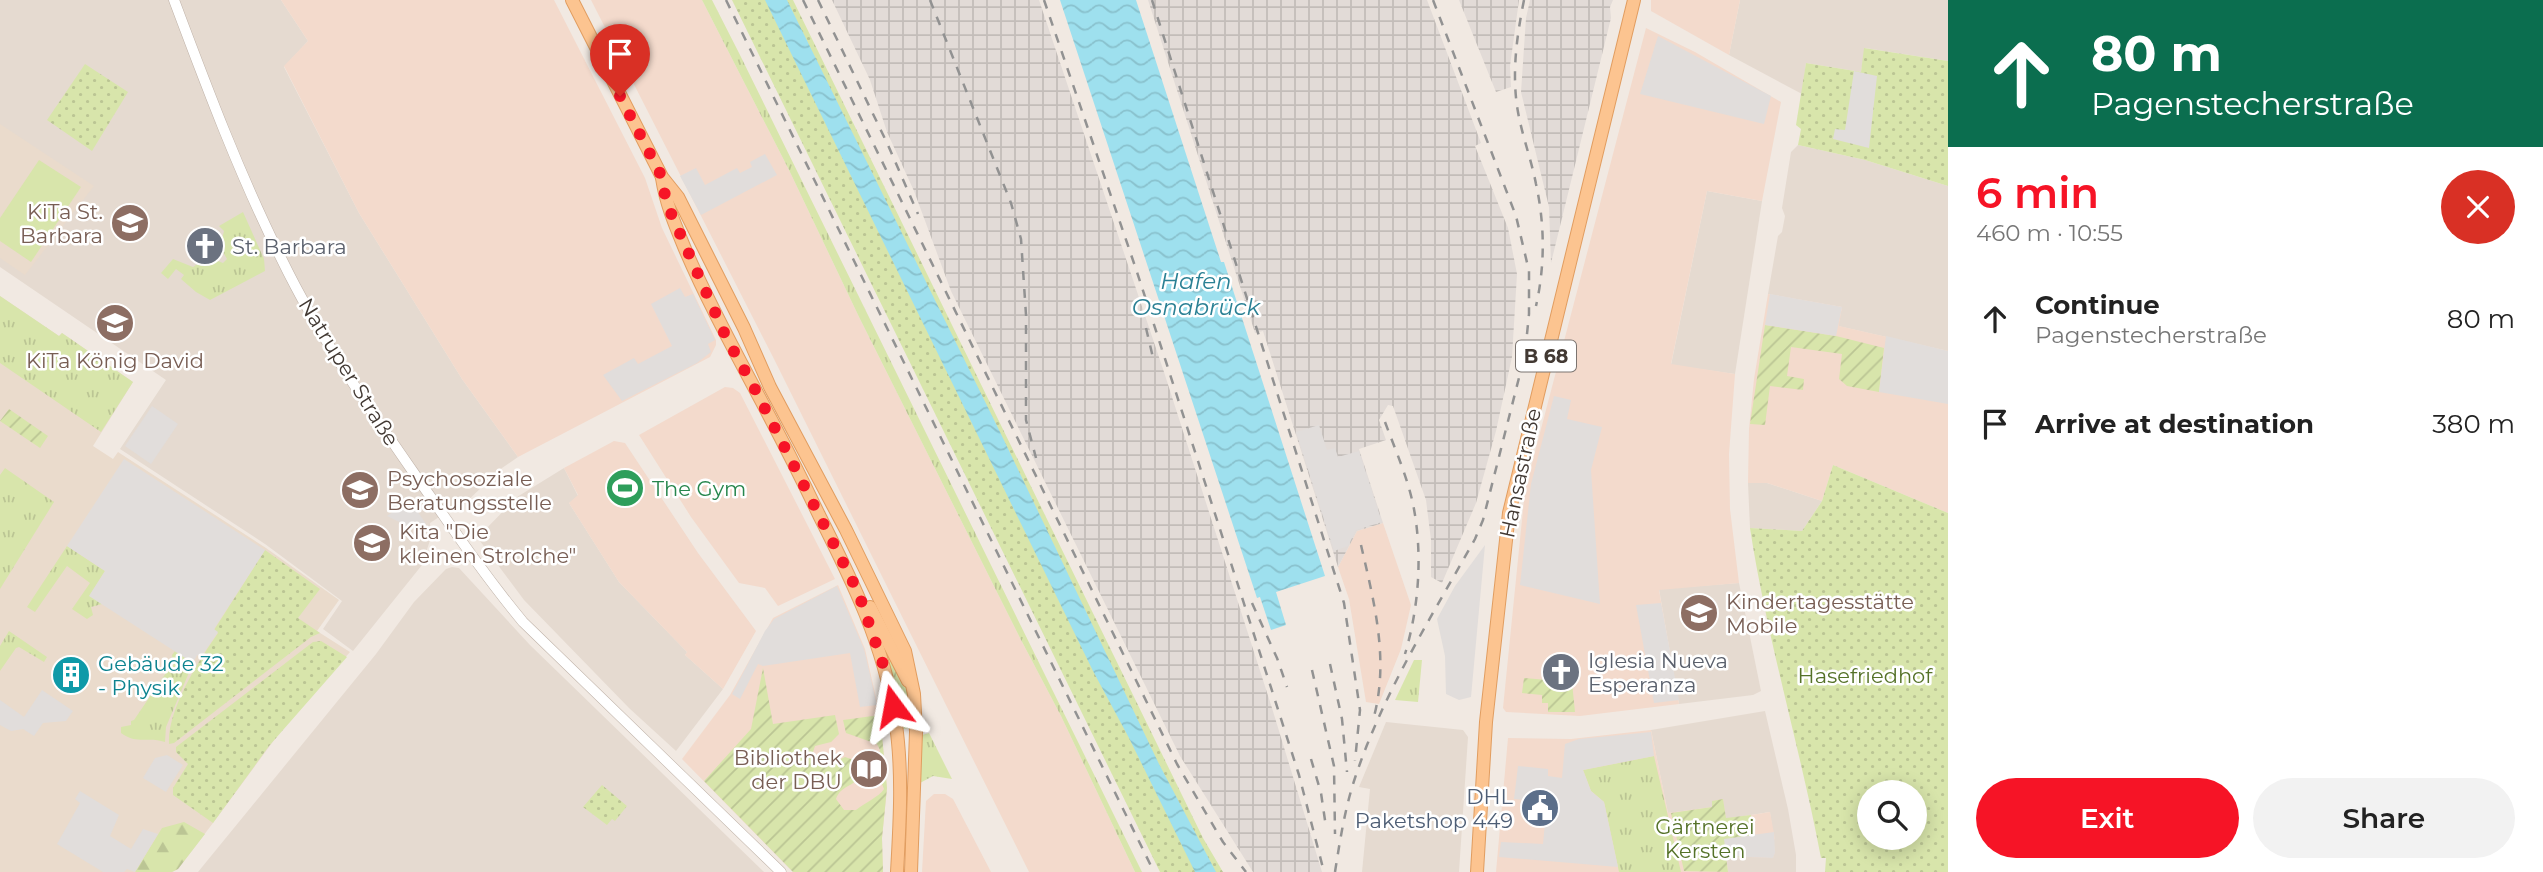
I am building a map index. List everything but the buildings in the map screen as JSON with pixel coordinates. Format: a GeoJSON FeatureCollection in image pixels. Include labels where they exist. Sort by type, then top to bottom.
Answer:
{"type":"FeatureCollection","features":[{"type":"Feature","properties":{"kind":"main road"},"geometry":{"type":"LineString","coordinates":[[572,0],[662,177],[683,208],[905,651],[914,694],[916,732],[911,872]]}},
{"type":"Feature","properties":{"kind":"main road","name":"Hansastraße"},"geometry":{"type":"LineString","coordinates":[[1477,872],[1486,722],[1509,513],[1634,0]]}},
{"type":"Feature","properties":{"kind":"main road"},"geometry":{"type":"LineString","coordinates":[[662,177],[666,202],[720,325],[858,592],[882,661],[894,715],[899,782],[897,872]]}},
{"type":"Feature","properties":{"kind":"main road"},"geometry":{"type":"LineString","coordinates":[[858,592],[872,609],[914,694]]}},
{"type":"Feature","properties":{"kind":"street","name":"Natruper Straße"},"geometry":{"type":"LineString","coordinates":[[174,0],[218,116],[293,282],[324,338],[443,516],[523,622],[780,872]]}},
{"type":"Feature","properties":{"kind":"shaded area"},"geometry":{"type":"Polygon","coordinates":[[[0,0],[281,0],[308,41],[284,67],[359,213],[462,379],[518,457],[502,468],[463,505],[454,507],[430,523],[431,537],[422,565],[353,651],[323,629],[342,601],[265,544],[120,449],[166,380],[0,267],[0,0]]]}},
{"type":"Feature","properties":{"kind":"shaded area"},"geometry":{"type":"Polygon","coordinates":[[[281,0],[554,0],[645,178],[662,228],[716,340],[710,357],[518,457],[462,379],[359,213],[284,66],[308,41],[281,0]]]}},
{"type":"Feature","properties":{"kind":"shaded area"},"geometry":{"type":"Polygon","coordinates":[[[591,0],[702,0],[1061,716],[1135,872],[1029,872],[774,359],[591,0]]]}},
{"type":"Feature","properties":{"kind":"shaded area"},"geometry":{"type":"Polygon","coordinates":[[[832,0],[1039,0],[1164,372],[1322,872],[1253,872],[1180,756],[951,291],[914,191],[887,132],[870,80],[832,0]]]}},
{"type":"Feature","properties":{"kind":"shaded area"},"geometry":{"type":"Polygon","coordinates":[[[1148,0],[1427,0],[1481,143],[1475,146],[1508,228],[1517,274],[1512,357],[1496,431],[1476,503],[1442,583],[1431,577],[1431,540],[1426,500],[1393,406],[1388,405],[1379,420],[1386,440],[1359,449],[1383,523],[1357,531],[1338,567],[1263,331],[1255,333],[1148,0]]]}},
{"type":"Feature","properties":{"kind":"shaded area"},"geometry":{"type":"Polygon","coordinates":[[[1459,0],[1519,0],[1510,66],[1511,87],[1496,92],[1459,0]]]}},
{"type":"Feature","properties":{"kind":"shaded area"},"geometry":{"type":"Polygon","coordinates":[[[1530,0],[1613,0],[1610,7],[1611,18],[1551,263],[1549,207],[1521,92],[1526,18],[1530,0]]]}},
{"type":"Feature","properties":{"kind":"shaded area"},"geometry":{"type":"Polygon","coordinates":[[[1651,0],[1740,0],[1729,55],[1651,11],[1651,0]]]}},
{"type":"Feature","properties":{"kind":"shaded area"},"geometry":{"type":"Polygon","coordinates":[[[1740,0],[1948,0],[1948,61],[1865,48],[1861,72],[1806,63],[1802,94],[1729,55],[1740,0]]]}},
{"type":"Feature","properties":{"kind":"shaded area"},"geometry":{"type":"Polygon","coordinates":[[[1646,28],[1695,52],[1781,102],[1762,201],[1707,191],[1671,364],[1735,374],[1729,454],[1730,509],[1739,583],[1659,590],[1679,704],[1580,716],[1506,712],[1503,708],[1525,490],[1646,28]]]}},
{"type":"Feature","properties":{"kind":"shaded area"},"geometry":{"type":"Polygon","coordinates":[[[1658,36],[1771,96],[1764,124],[1640,94],[1658,36]]]}},
{"type":"Feature","properties":{"kind":"shaded area"},"geometry":{"type":"Polygon","coordinates":[[[1854,71],[1877,76],[1869,148],[1833,139],[1835,129],[1845,130],[1854,71]]]}},
{"type":"Feature","properties":{"kind":"shaded area"},"geometry":{"type":"Polygon","coordinates":[[[0,124],[94,186],[25,275],[0,258],[0,124]]]}},
{"type":"Feature","properties":{"kind":"shaded area"},"geometry":{"type":"Polygon","coordinates":[[[1798,145],[1865,160],[1948,186],[1948,351],[1838,326],[1842,307],[1768,294],[1778,236],[1782,232],[1785,216],[1782,208],[1791,152],[1798,145]]]}},
{"type":"Feature","properties":{"kind":"shaded area"},"geometry":{"type":"Polygon","coordinates":[[[765,154],[777,175],[701,215],[680,176],[696,168],[705,185],[737,168],[740,173],[752,167],[750,162],[765,154]]]}},
{"type":"Feature","properties":{"kind":"shaded area"},"geometry":{"type":"Polygon","coordinates":[[[1707,191],[1762,201],[1735,374],[1671,365],[1707,191]]]}},
{"type":"Feature","properties":{"kind":"shaded area"},"geometry":{"type":"Polygon","coordinates":[[[680,288],[685,297],[693,294],[715,340],[708,344],[711,352],[697,363],[622,401],[603,375],[634,358],[638,364],[672,346],[651,304],[680,288]]]}},
{"type":"Feature","properties":{"kind":"shaded area"},"geometry":{"type":"Polygon","coordinates":[[[1768,294],[1842,307],[1839,326],[1948,351],[1948,513],[1833,465],[1822,501],[1767,483],[1748,483],[1749,429],[1754,379],[1768,294]]]}},
{"type":"Feature","properties":{"kind":"shaded area"},"geometry":{"type":"Polygon","coordinates":[[[1770,294],[1842,307],[1836,336],[1765,325],[1770,294]]]}},
{"type":"Feature","properties":{"kind":"shaded area"},"geometry":{"type":"Polygon","coordinates":[[[0,296],[59,336],[62,333],[133,382],[93,446],[113,459],[118,452],[266,548],[339,600],[317,631],[350,652],[283,728],[178,869],[172,872],[0,872],[0,296]]]}},
{"type":"Feature","properties":{"kind":"shaded area"},"geometry":{"type":"Polygon","coordinates":[[[1886,336],[1948,351],[1948,404],[1879,392],[1886,336]]]}},
{"type":"Feature","properties":{"kind":"shaded area"},"geometry":{"type":"Polygon","coordinates":[[[725,387],[740,393],[835,579],[778,606],[765,588],[739,583],[691,517],[639,435],[725,387]]]}},
{"type":"Feature","properties":{"kind":"shaded area"},"geometry":{"type":"Polygon","coordinates":[[[1554,396],[1571,400],[1567,419],[1602,427],[1591,470],[1600,604],[1520,585],[1531,484],[1554,396]]]}},
{"type":"Feature","properties":{"kind":"shaded area"},"geometry":{"type":"Polygon","coordinates":[[[152,406],[178,424],[151,464],[125,446],[152,406]]]}},
{"type":"Feature","properties":{"kind":"shaded area"},"geometry":{"type":"Polygon","coordinates":[[[1319,425],[1327,450],[1335,448],[1338,457],[1359,451],[1382,522],[1356,530],[1348,546],[1334,551],[1296,432],[1319,425]]]}},
{"type":"Feature","properties":{"kind":"shaded area"},"geometry":{"type":"Polygon","coordinates":[[[614,441],[625,443],[698,553],[756,631],[723,689],[685,655],[687,652],[619,582],[569,503],[578,495],[564,468],[614,441]]]}},
{"type":"Feature","properties":{"kind":"shaded area"},"geometry":{"type":"Polygon","coordinates":[[[124,459],[265,550],[214,629],[218,632],[201,657],[197,655],[193,663],[89,596],[105,571],[67,546],[124,459]]]}},
{"type":"Feature","properties":{"kind":"shaded area"},"geometry":{"type":"Polygon","coordinates":[[[564,468],[578,496],[569,503],[619,582],[687,652],[685,655],[723,689],[676,751],[629,708],[524,600],[480,541],[483,532],[517,497],[564,468]]]}},
{"type":"Feature","properties":{"kind":"shaded area"},"geometry":{"type":"Polygon","coordinates":[[[1748,483],[1767,483],[1822,501],[1802,531],[1750,528],[1748,483]]]}},
{"type":"Feature","properties":{"kind":"shaded area"},"geometry":{"type":"Polygon","coordinates":[[[410,500],[426,524],[418,531],[387,516],[410,500]]]}},
{"type":"Feature","properties":{"kind":"shaded area"},"geometry":{"type":"Polygon","coordinates":[[[1383,523],[1411,605],[1401,649],[1379,704],[1366,702],[1349,599],[1338,567],[1357,531],[1383,523]]]}},
{"type":"Feature","properties":{"kind":"shaded area"},"geometry":{"type":"Polygon","coordinates":[[[1485,545],[1471,697],[1459,700],[1446,694],[1445,656],[1437,619],[1455,586],[1485,545]]]}},
{"type":"Feature","properties":{"kind":"shaded area"},"geometry":{"type":"Polygon","coordinates":[[[459,568],[530,645],[764,872],[198,872],[376,654],[414,602],[446,569],[459,568]]]}},
{"type":"Feature","properties":{"kind":"shaded area"},"geometry":{"type":"Polygon","coordinates":[[[1739,583],[1761,691],[1753,695],[1679,704],[1659,589],[1739,583]]]}},
{"type":"Feature","properties":{"kind":"shaded area"},"geometry":{"type":"Polygon","coordinates":[[[838,585],[865,649],[880,715],[887,788],[882,838],[883,872],[793,872],[682,759],[730,695],[773,618],[838,585]]]}},
{"type":"Feature","properties":{"kind":"shaded area"},"geometry":{"type":"Polygon","coordinates":[[[837,586],[864,649],[877,705],[860,707],[850,653],[763,666],[758,664],[740,699],[732,694],[774,619],[837,586]]]}},
{"type":"Feature","properties":{"kind":"shaded area"},"geometry":{"type":"Polygon","coordinates":[[[1661,603],[1679,700],[1654,703],[1636,605],[1661,603]]]}},
{"type":"Feature","properties":{"kind":"shaded area"},"geometry":{"type":"Polygon","coordinates":[[[42,690],[73,711],[66,721],[43,723],[34,736],[23,729],[11,731],[0,725],[0,700],[24,717],[42,690]]]}},
{"type":"Feature","properties":{"kind":"shaded area"},"geometry":{"type":"Polygon","coordinates":[[[1765,711],[1788,809],[1796,855],[1796,872],[1728,872],[1726,856],[1775,853],[1770,812],[1725,819],[1713,807],[1668,813],[1651,730],[1765,711]]]}},
{"type":"Feature","properties":{"kind":"shaded area"},"geometry":{"type":"Polygon","coordinates":[[[1386,722],[1463,730],[1468,737],[1459,872],[1362,872],[1370,789],[1359,787],[1386,722]]]}},
{"type":"Feature","properties":{"kind":"shaded area"},"geometry":{"type":"Polygon","coordinates":[[[1651,730],[1668,813],[1712,807],[1712,801],[1723,799],[1726,819],[1770,812],[1775,839],[1773,858],[1726,856],[1728,872],[1496,872],[1508,738],[1571,739],[1651,730]]]}},
{"type":"Feature","properties":{"kind":"shaded area"},"geometry":{"type":"Polygon","coordinates":[[[1651,732],[1654,756],[1583,770],[1591,791],[1604,802],[1618,867],[1499,857],[1501,842],[1543,844],[1547,802],[1514,799],[1518,766],[1548,769],[1548,776],[1562,778],[1565,744],[1579,739],[1651,732]]]}},
{"type":"Feature","properties":{"kind":"shaded area"},"geometry":{"type":"Polygon","coordinates":[[[167,755],[183,765],[166,792],[143,778],[155,758],[167,755]]]}},
{"type":"Feature","properties":{"kind":"shaded area"},"geometry":{"type":"Polygon","coordinates":[[[80,791],[119,815],[110,836],[131,849],[143,829],[158,834],[135,872],[127,869],[124,872],[103,872],[57,844],[80,803],[75,799],[80,791]]]}},
{"type":"Feature","properties":{"kind":"shaded area"},"geometry":{"type":"Polygon","coordinates":[[[934,794],[945,794],[953,799],[991,872],[922,872],[926,801],[934,794]]]}},
{"type":"Feature","properties":{"kind":"shaded area"},"geometry":{"type":"Polygon","coordinates":[[[1774,832],[1773,858],[1726,856],[1724,839],[1774,832]]]}},
{"type":"Feature","properties":{"kind":"green space"},"geometry":{"type":"Polygon","coordinates":[[[702,0],[712,0],[739,53],[1142,872],[1135,872],[1061,716],[702,0]]]}},
{"type":"Feature","properties":{"kind":"green space"},"geometry":{"type":"Polygon","coordinates":[[[732,0],[793,0],[1203,838],[1223,872],[1160,872],[732,0]]]}},
{"type":"Feature","properties":{"kind":"green space"},"geometry":{"type":"Polygon","coordinates":[[[1864,48],[1948,61],[1948,186],[1865,160],[1798,145],[1801,129],[1796,125],[1806,63],[1861,72],[1864,48]]]}},
{"type":"Feature","properties":{"kind":"green space"},"geometry":{"type":"Polygon","coordinates":[[[85,64],[128,92],[92,151],[47,120],[85,64]]]}},
{"type":"Feature","properties":{"kind":"green space"},"geometry":{"type":"Polygon","coordinates":[[[39,160],[81,187],[31,262],[0,241],[0,218],[39,160]]]}},
{"type":"Feature","properties":{"kind":"green space"},"geometry":{"type":"Polygon","coordinates":[[[243,212],[264,259],[265,271],[210,300],[181,279],[184,275],[176,269],[168,279],[161,273],[173,259],[193,267],[208,257],[223,263],[227,259],[220,247],[224,231],[219,226],[243,212]]]}},
{"type":"Feature","properties":{"kind":"green space"},"geometry":{"type":"Polygon","coordinates":[[[0,296],[59,336],[62,333],[133,382],[101,432],[0,363],[0,296]]]}},
{"type":"Feature","properties":{"kind":"green space"},"geometry":{"type":"Polygon","coordinates":[[[1765,325],[1836,336],[1884,348],[1879,392],[1847,386],[1839,379],[1842,354],[1791,347],[1787,376],[1804,379],[1803,390],[1770,386],[1765,425],[1750,424],[1765,325]]]}},
{"type":"Feature","properties":{"kind":"green space"},"geometry":{"type":"Polygon","coordinates":[[[9,409],[48,436],[40,448],[0,421],[9,409]]]}},
{"type":"Feature","properties":{"kind":"green space","name":"Hasefriedhof"},"geometry":{"type":"Polygon","coordinates":[[[1833,465],[1948,513],[1948,872],[1825,872],[1826,858],[1821,858],[1765,611],[1750,528],[1802,531],[1822,501],[1833,465]]]}},
{"type":"Feature","properties":{"kind":"green space"},"geometry":{"type":"Polygon","coordinates":[[[5,468],[54,502],[0,589],[0,475],[5,468]]]}},
{"type":"Feature","properties":{"kind":"green space"},"geometry":{"type":"Polygon","coordinates":[[[67,546],[105,571],[90,595],[102,604],[91,607],[93,615],[87,619],[72,609],[90,583],[67,566],[35,612],[27,607],[67,546]]]}},
{"type":"Feature","properties":{"kind":"green space"},"geometry":{"type":"Polygon","coordinates":[[[265,550],[320,589],[298,618],[320,633],[311,637],[174,743],[169,744],[173,716],[186,686],[218,633],[214,630],[265,550]]]}},
{"type":"Feature","properties":{"kind":"green space"},"geometry":{"type":"Polygon","coordinates":[[[9,631],[47,657],[44,662],[19,647],[0,671],[0,646],[9,631]]]}},
{"type":"Feature","properties":{"kind":"green space"},"geometry":{"type":"Polygon","coordinates":[[[882,639],[907,687],[911,728],[901,729],[882,639]]]}},
{"type":"Feature","properties":{"kind":"green space"},"geometry":{"type":"Polygon","coordinates":[[[321,641],[347,657],[269,746],[213,823],[173,795],[173,788],[188,764],[176,752],[176,747],[313,642],[321,641]]]}},
{"type":"Feature","properties":{"kind":"green space"},"geometry":{"type":"Polygon","coordinates":[[[175,651],[193,663],[166,727],[165,742],[127,737],[121,733],[121,727],[131,725],[131,721],[168,667],[174,665],[172,655],[175,651]]]}},
{"type":"Feature","properties":{"kind":"green space"},"geometry":{"type":"Polygon","coordinates":[[[1414,660],[1422,660],[1418,702],[1395,700],[1414,660]]]}},
{"type":"Feature","properties":{"kind":"green space"},"geometry":{"type":"Polygon","coordinates":[[[763,668],[773,724],[835,715],[839,734],[831,742],[815,746],[811,758],[823,766],[845,757],[857,761],[861,775],[841,791],[836,799],[844,810],[856,810],[884,789],[879,777],[877,762],[880,750],[877,744],[846,733],[843,720],[880,715],[887,788],[882,838],[883,872],[793,872],[704,781],[751,729],[763,668]]]}},
{"type":"Feature","properties":{"kind":"green space"},"geometry":{"type":"Polygon","coordinates":[[[1524,678],[1572,682],[1575,712],[1548,712],[1548,703],[1542,703],[1542,695],[1522,693],[1524,678]]]}},
{"type":"Feature","properties":{"kind":"green space"},"geometry":{"type":"Polygon","coordinates":[[[929,733],[952,779],[933,776],[920,783],[922,735],[929,733]]]}},
{"type":"Feature","properties":{"kind":"green space"},"geometry":{"type":"Polygon","coordinates":[[[1654,756],[1681,872],[1619,872],[1604,802],[1591,791],[1583,770],[1654,756]]]}},
{"type":"Feature","properties":{"kind":"green space"},"geometry":{"type":"Polygon","coordinates":[[[602,785],[627,806],[615,821],[612,819],[607,825],[583,807],[602,785]]]}},
{"type":"Feature","properties":{"kind":"green space","name":"Gärtnerei Kersten"},"geometry":{"type":"Polygon","coordinates":[[[1723,799],[1726,818],[1751,815],[1754,835],[1740,838],[1742,857],[1726,856],[1728,872],[1684,871],[1671,813],[1712,807],[1712,801],[1723,799]]]}},
{"type":"Feature","properties":{"kind":"green space"},"geometry":{"type":"Polygon","coordinates":[[[184,822],[205,834],[178,869],[172,872],[135,872],[162,828],[184,822]]]}},
{"type":"Feature","properties":{"kind":"water"},"geometry":{"type":"Polygon","coordinates":[[[765,0],[787,0],[1001,434],[1159,764],[1216,872],[1195,872],[1093,671],[765,0]]]}},
{"type":"Feature","properties":{"kind":"water","name":"Hafen Osnabrück"},"geometry":{"type":"Polygon","coordinates":[[[1060,0],[1136,0],[1325,576],[1276,592],[1286,625],[1271,630],[1260,597],[1257,598],[1060,0]]]}},
{"type":"Feature","properties":{"kind":"railway"},"geometry":{"type":"LineString","coordinates":[[726,0],[1154,872]]}},
{"type":"Feature","properties":{"kind":"railway"},"geometry":{"type":"LineString","coordinates":[[803,0],[1177,764],[1223,842],[1246,872]]}},
{"type":"Feature","properties":{"kind":"railway"},"geometry":{"type":"LineString","coordinates":[[818,0],[918,214]]}},
{"type":"Feature","properties":{"kind":"railway"},"geometry":{"type":"LineString","coordinates":[[930,0],[1011,203],[1021,239],[1026,315],[1026,420],[1036,458]]}},
{"type":"Feature","properties":{"kind":"railway"},"geometry":{"type":"LineString","coordinates":[[1044,0],[1137,272],[1258,647],[1299,775],[1324,872]]}},
{"type":"Feature","properties":{"kind":"railway"},"geometry":{"type":"LineString","coordinates":[[1152,0],[1344,603],[1360,710],[1355,761]]}},
{"type":"Feature","properties":{"kind":"railway"},"geometry":{"type":"LineString","coordinates":[[1335,872],[1348,801],[1366,746],[1394,685],[1483,520],[1525,354],[1529,271],[1516,216],[1433,0]]}},
{"type":"Feature","properties":{"kind":"railway"},"geometry":{"type":"LineString","coordinates":[[1524,0],[1517,39],[1515,79],[1519,116],[1541,215],[1542,261],[1536,306]]}},
{"type":"Feature","properties":{"kind":"railway"},"geometry":{"type":"LineString","coordinates":[[1146,328],[1154,362]]}},
{"type":"Feature","properties":{"kind":"railway"},"geometry":{"type":"LineString","coordinates":[[1385,422],[1410,494],[1418,542],[1414,618],[1405,654]]}},
{"type":"Feature","properties":{"kind":"railway"},"geometry":{"type":"LineString","coordinates":[[1361,545],[1375,610],[1380,654],[1378,698],[1373,720]]}},
{"type":"Feature","properties":{"kind":"railway"},"geometry":{"type":"LineString","coordinates":[[1252,603],[1287,687]]}},
{"type":"Feature","properties":{"kind":"railway"},"geometry":{"type":"LineString","coordinates":[[1330,664],[1342,719],[1347,772]]}},
{"type":"Feature","properties":{"kind":"railway"},"geometry":{"type":"LineString","coordinates":[[1312,670],[1334,766],[1335,834]]}},
{"type":"Feature","properties":{"kind":"railway"},"geometry":{"type":"LineString","coordinates":[[1311,759],[1321,793],[1326,827]]}},
{"type":"Feature","properties":{"kind":"place","name":"KiTa St. Barbara"},"geometry":{"type":"Point","coordinates":[130,223]}},
{"type":"Feature","properties":{"kind":"place","name":"St. Barbara"},"geometry":{"type":"Point","coordinates":[205,246]}},
{"type":"Feature","properties":{"kind":"place","name":"KiTa König David"},"geometry":{"type":"Point","coordinates":[115,323]}},
{"type":"Feature","properties":{"kind":"place","name":"The Gym"},"geometry":{"type":"Point","coordinates":[625,488]}},
{"type":"Feature","properties":{"kind":"place","name":"Psychosoziale Beratungsstelle"},"geometry":{"type":"Point","coordinates":[360,490]}},
{"type":"Feature","properties":{"kind":"place","name":"Kita \"Die kleinen Strolche\""},"geometry":{"type":"Point","coordinates":[372,543]}},
{"type":"Feature","properties":{"kind":"place","name":"Kindertagesstätte Mobile"},"geometry":{"type":"Point","coordinates":[1699,613]}},
{"type":"Feature","properties":{"kind":"place","name":"Iglesia Nueva Esperanza"},"geometry":{"type":"Point","coordinates":[1561,672]}},
{"type":"Feature","properties":{"kind":"place","name":"Gebäude 32 - Physik"},"geometry":{"type":"Point","coordinates":[71,675]}},
{"type":"Feature","properties":{"kind":"place","name":"Bibliothek der DBU"},"geometry":{"type":"Point","coordinates":[869,769]}},
{"type":"Feature","properties":{"kind":"place","name":"DHL Paketshop 449"},"geometry":{"type":"Point","coordinates":[1540,808]}},
{"type":"Feature","properties":{"kind":"route"},"geometry":{"type":"LineString","coordinates":[[620,96],[662,177],[666,202],[692,266],[726,337],[858,592],[875,637],[893,706]]}}]}
